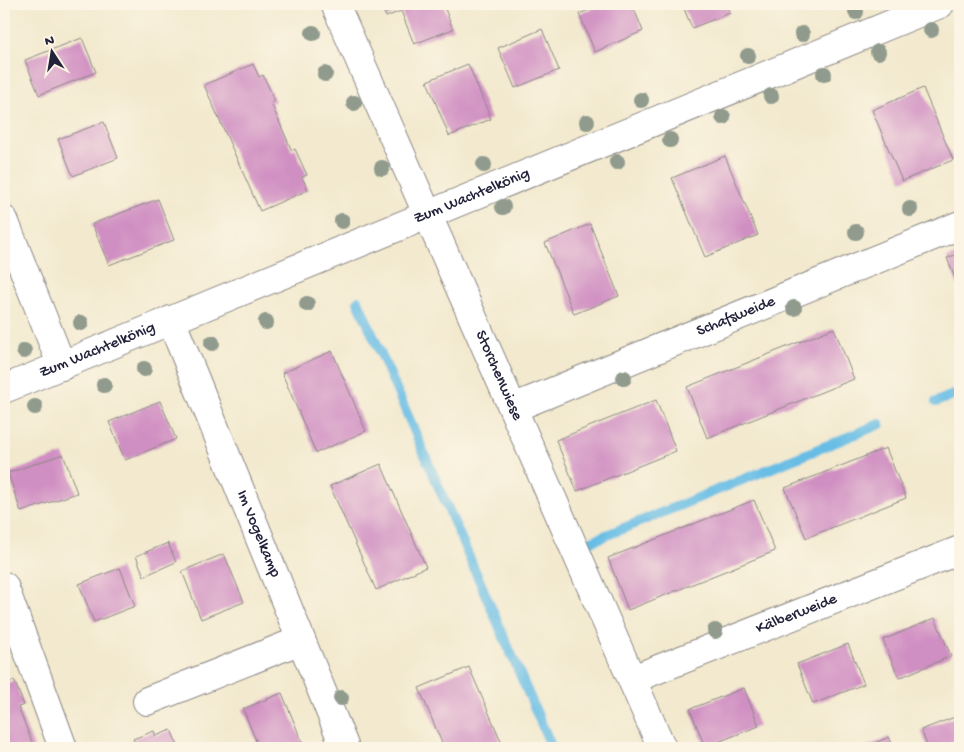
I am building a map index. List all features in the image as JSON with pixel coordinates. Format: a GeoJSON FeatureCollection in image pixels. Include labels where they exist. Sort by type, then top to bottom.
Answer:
{"type":"FeatureCollection","features":[{"type":"Feature","properties":{"kind":"street","name":"Storchenwiese"},"geometry":{"type":"LineString","coordinates":[[335,4],[662,748]]}},
{"type":"Feature","properties":{"kind":"street","name":"Zum Wachtelkönig"},"geometry":{"type":"LineString","coordinates":[[4,389],[940,4]]}},
{"type":"Feature","properties":{"kind":"street"},"geometry":{"type":"LineString","coordinates":[[4,220],[62,366]]}},
{"type":"Feature","properties":{"kind":"street","name":"Schafsweide"},"geometry":{"type":"LineString","coordinates":[[513,408],[960,226]]}},
{"type":"Feature","properties":{"kind":"street","name":"Im Vogelkamp"},"geometry":{"type":"LineString","coordinates":[[171,320],[346,748]]}},
{"type":"Feature","properties":{"kind":"street","name":"Kälberweide"},"geometry":{"type":"LineString","coordinates":[[633,679],[960,550]]}},
{"type":"Feature","properties":{"kind":"street"},"geometry":{"type":"LineString","coordinates":[[4,586],[63,748]]}},
{"type":"Feature","properties":{"kind":"street"},"geometry":{"type":"LineString","coordinates":[[147,701],[301,640]]}},
{"type":"Feature","properties":{"kind":"building"},"geometry":{"type":"Polygon","coordinates":[[[381,4],[443,4],[453,29],[414,44],[401,11],[386,17],[381,4]]]}},
{"type":"Feature","properties":{"kind":"building"},"geometry":{"type":"Polygon","coordinates":[[[603,4],[632,4],[643,31],[595,52],[579,14],[603,4]]]}},
{"type":"Feature","properties":{"kind":"building"},"geometry":{"type":"Polygon","coordinates":[[[682,4],[726,4],[730,13],[692,28],[682,4]]]}},
{"type":"Feature","properties":{"kind":"building"},"geometry":{"type":"Polygon","coordinates":[[[542,29],[559,70],[515,88],[498,48],[542,29]]]}},
{"type":"Feature","properties":{"kind":"building"},"geometry":{"type":"Polygon","coordinates":[[[82,38],[96,72],[39,95],[25,60],[82,38]]]}},
{"type":"Feature","properties":{"kind":"building"},"geometry":{"type":"Polygon","coordinates":[[[253,64],[259,77],[263,75],[275,101],[271,103],[292,151],[295,149],[307,175],[302,177],[308,190],[260,211],[204,85],[253,64]]]}},
{"type":"Feature","properties":{"kind":"building"},"geometry":{"type":"Polygon","coordinates":[[[468,64],[491,119],[449,136],[427,81],[468,64]]]}},
{"type":"Feature","properties":{"kind":"building"},"geometry":{"type":"Polygon","coordinates":[[[923,88],[953,160],[902,181],[872,110],[923,88]]]}},
{"type":"Feature","properties":{"kind":"building"},"geometry":{"type":"Polygon","coordinates":[[[104,122],[118,158],[73,176],[58,139],[104,122]]]}},
{"type":"Feature","properties":{"kind":"building"},"geometry":{"type":"Polygon","coordinates":[[[725,156],[758,235],[705,257],[672,178],[725,156]]]}},
{"type":"Feature","properties":{"kind":"building"},"geometry":{"type":"Polygon","coordinates":[[[158,199],[174,240],[109,265],[92,224],[158,199]]]}},
{"type":"Feature","properties":{"kind":"building"},"geometry":{"type":"Polygon","coordinates":[[[590,224],[619,296],[574,314],[545,243],[590,224]]]}},
{"type":"Feature","properties":{"kind":"building"},"geometry":{"type":"Polygon","coordinates":[[[960,253],[960,291],[947,258],[960,253]]]}},
{"type":"Feature","properties":{"kind":"building"},"geometry":{"type":"Polygon","coordinates":[[[834,328],[854,379],[707,438],[687,387],[834,328]]]}},
{"type":"Feature","properties":{"kind":"building"},"geometry":{"type":"Polygon","coordinates":[[[332,351],[366,431],[316,453],[282,373],[332,351]]]}},
{"type":"Feature","properties":{"kind":"building"},"geometry":{"type":"Polygon","coordinates":[[[656,400],[676,451],[577,491],[556,440],[656,400]]]}},
{"type":"Feature","properties":{"kind":"building"},"geometry":{"type":"Polygon","coordinates":[[[160,401],[176,439],[125,460],[109,422],[160,401]]]}},
{"type":"Feature","properties":{"kind":"building"},"geometry":{"type":"Polygon","coordinates":[[[886,448],[906,498],[806,538],[785,488],[886,448]]]}},
{"type":"Feature","properties":{"kind":"building"},"geometry":{"type":"Polygon","coordinates":[[[63,454],[77,493],[21,512],[8,473],[63,454]]]}},
{"type":"Feature","properties":{"kind":"building"},"geometry":{"type":"Polygon","coordinates":[[[381,464],[426,567],[376,590],[330,486],[381,464]]]}},
{"type":"Feature","properties":{"kind":"building"},"geometry":{"type":"Polygon","coordinates":[[[754,500],[775,551],[628,610],[608,558],[754,500]]]}},
{"type":"Feature","properties":{"kind":"building"},"geometry":{"type":"Polygon","coordinates":[[[168,543],[176,562],[144,576],[136,556],[168,543]]]}},
{"type":"Feature","properties":{"kind":"building"},"geometry":{"type":"Polygon","coordinates":[[[224,554],[244,602],[201,619],[182,571],[224,554]]]}},
{"type":"Feature","properties":{"kind":"building"},"geometry":{"type":"Polygon","coordinates":[[[120,568],[135,606],[94,622],[79,584],[120,568]]]}},
{"type":"Feature","properties":{"kind":"building"},"geometry":{"type":"Polygon","coordinates":[[[935,618],[951,656],[899,678],[883,640],[935,618]]]}},
{"type":"Feature","properties":{"kind":"building"},"geometry":{"type":"Polygon","coordinates":[[[848,644],[864,684],[813,704],[797,664],[848,644]]]}},
{"type":"Feature","properties":{"kind":"building"},"geometry":{"type":"Polygon","coordinates":[[[469,667],[504,748],[444,748],[419,688],[469,667]]]}},
{"type":"Feature","properties":{"kind":"building"},"geometry":{"type":"Polygon","coordinates":[[[4,672],[8,683],[14,680],[24,705],[18,707],[34,747],[4,748],[4,672]]]}},
{"type":"Feature","properties":{"kind":"building"},"geometry":{"type":"Polygon","coordinates":[[[744,688],[759,726],[705,747],[690,709],[744,688]]]}},
{"type":"Feature","properties":{"kind":"building"},"geometry":{"type":"Polygon","coordinates":[[[282,693],[303,744],[292,748],[259,748],[243,709],[282,693]]]}},
{"type":"Feature","properties":{"kind":"building"},"geometry":{"type":"Polygon","coordinates":[[[960,715],[960,748],[928,748],[921,730],[960,715]]]}},
{"type":"Feature","properties":{"kind":"building"},"geometry":{"type":"Polygon","coordinates":[[[171,730],[179,748],[128,748],[136,745],[133,739],[154,731],[156,736],[171,730]]]}},
{"type":"Feature","properties":{"kind":"building"},"geometry":{"type":"Polygon","coordinates":[[[889,737],[894,748],[863,748],[889,737]]]}},
{"type":"Feature","properties":{"kind":"waterway"},"geometry":{"type":"LineString","coordinates":[[358,301],[552,748]]}},
{"type":"Feature","properties":{"kind":"waterway"},"geometry":{"type":"LineString","coordinates":[[936,402],[960,392]]}},
{"type":"Feature","properties":{"kind":"waterway"},"geometry":{"type":"LineString","coordinates":[[592,541],[880,424]]}}]}
